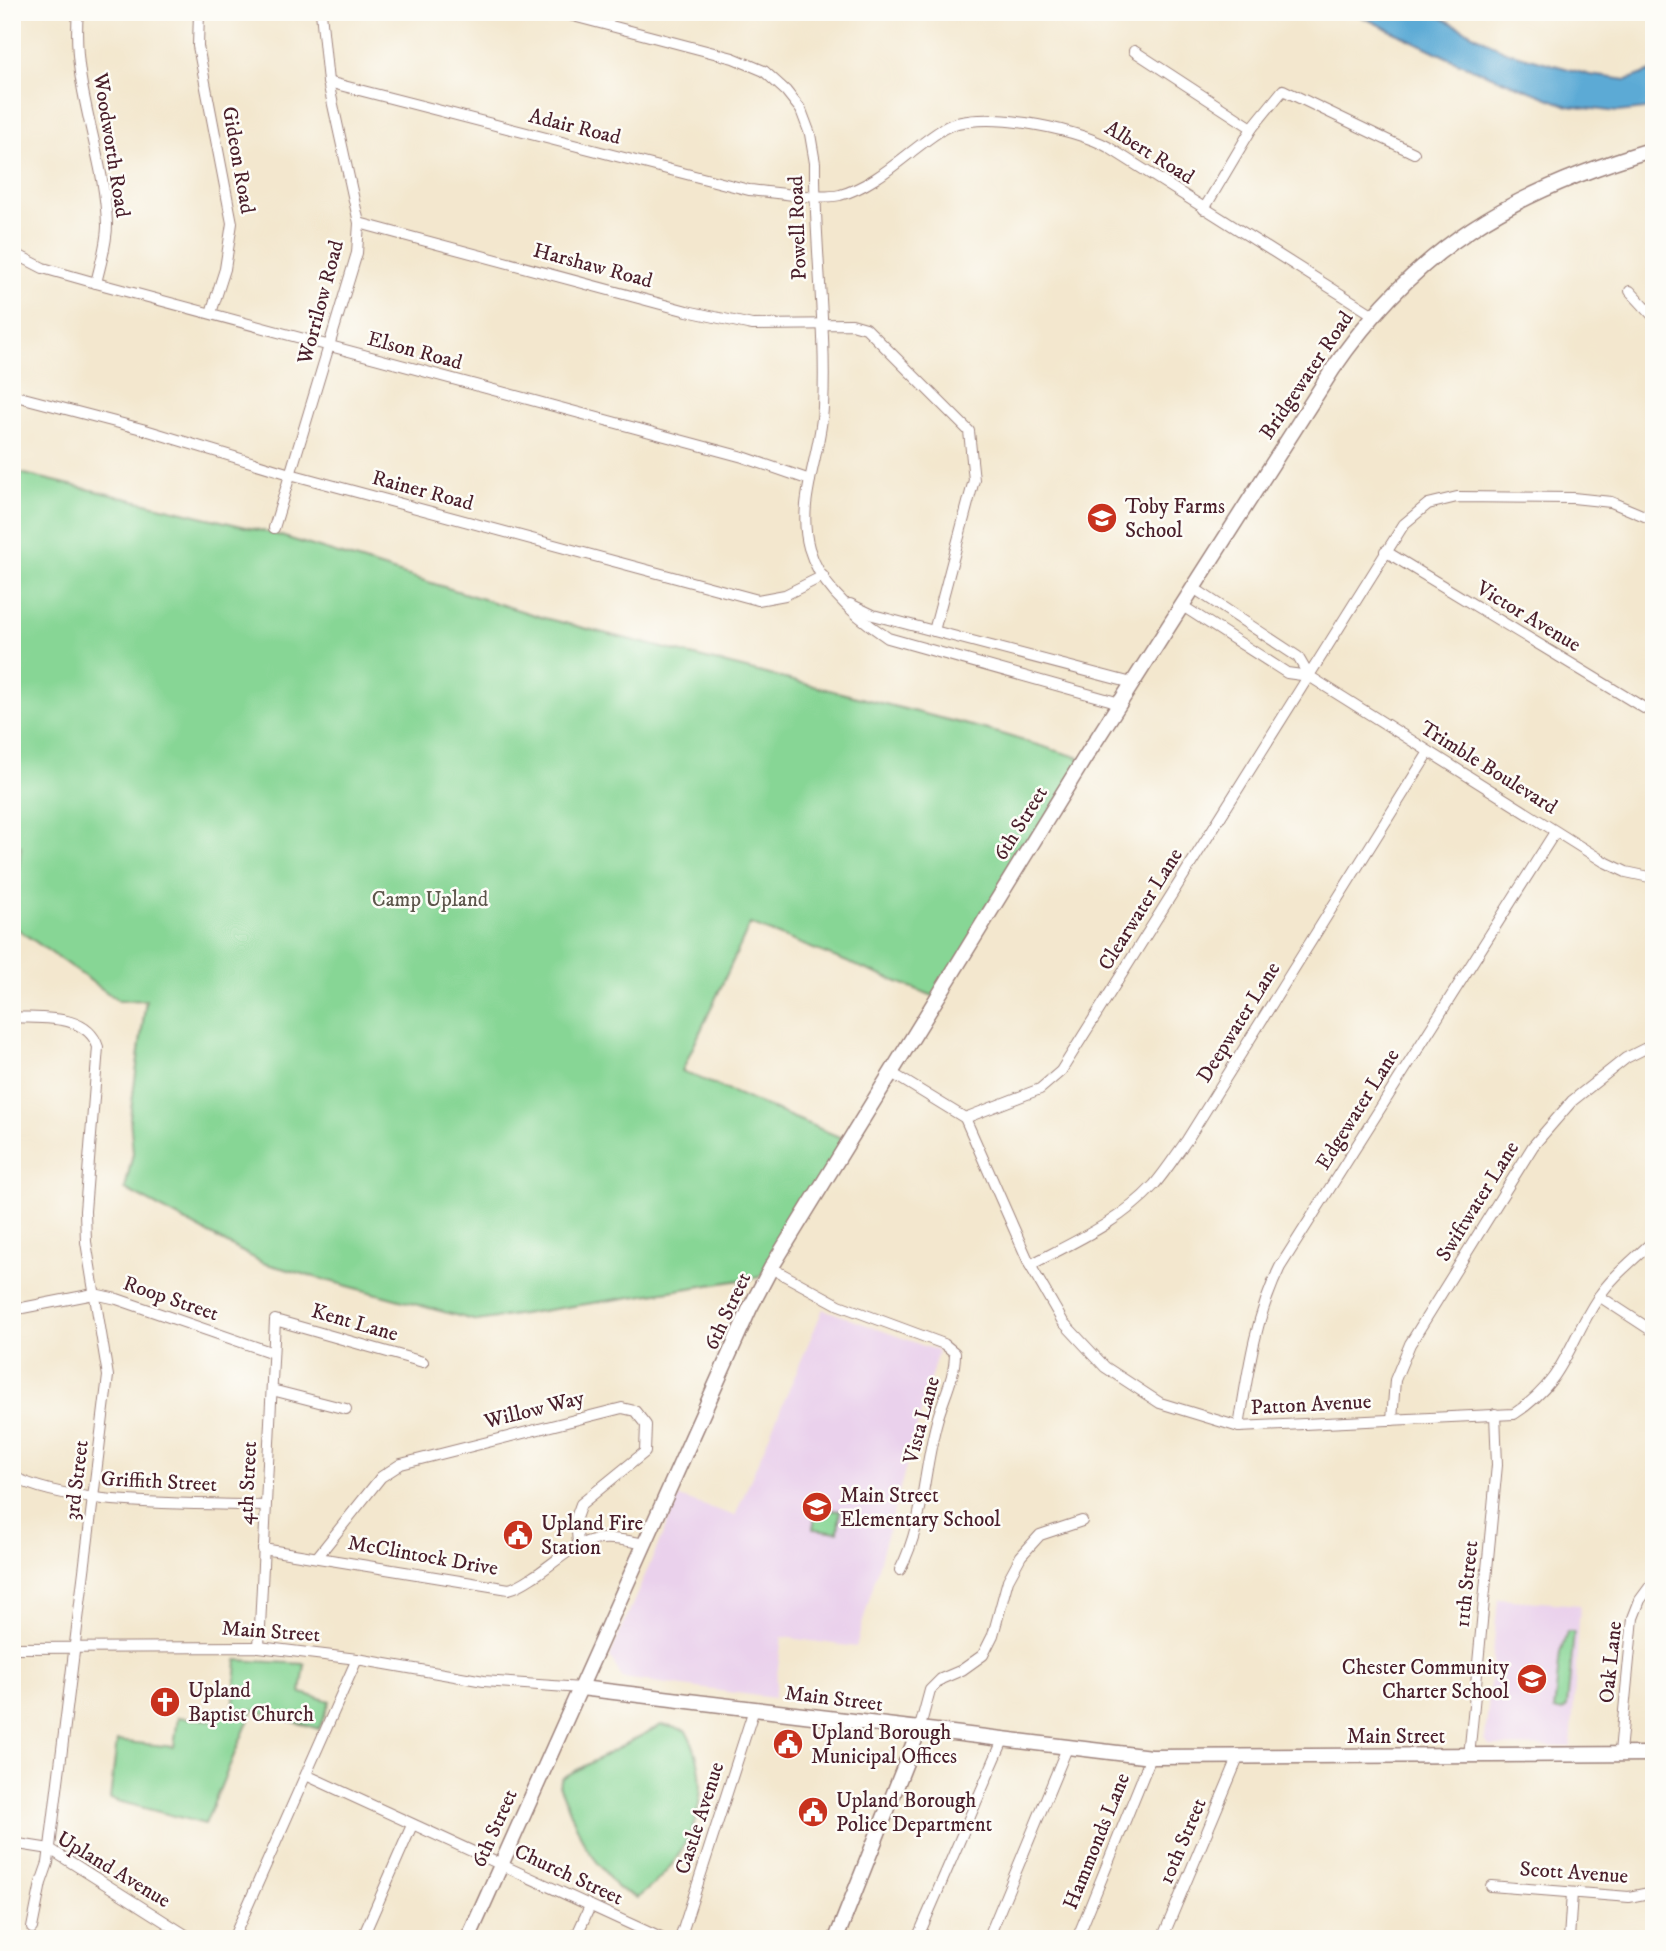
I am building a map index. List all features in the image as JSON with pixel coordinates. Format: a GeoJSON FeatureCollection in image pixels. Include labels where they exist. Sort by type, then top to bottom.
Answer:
{"type":"FeatureCollection","features":[{"type":"Feature","properties":{"kind":"street","name":"Woodworth Road"},"geometry":{"type":"LineString","coordinates":[[78,12],[76,33],[82,94],[107,227],[96,283]]}},
{"type":"Feature","properties":{"kind":"street","name":"Gideon Road"},"geometry":{"type":"LineString","coordinates":[[199,12],[198,46],[232,223],[225,269],[211,313]]}},
{"type":"Feature","properties":{"kind":"street","name":"Worrilow Road"},"geometry":{"type":"LineString","coordinates":[[274,528],[357,253],[359,223],[328,82],[321,12]]}},
{"type":"Feature","properties":{"kind":"street","name":"Powell Road"},"geometry":{"type":"LineString","coordinates":[[558,12],[733,58],[764,71],[786,91],[801,110],[812,144],[823,407],[804,525],[810,552],[823,576],[843,601],[866,624],[888,638],[1119,703]]}},
{"type":"Feature","properties":{"kind":"street"},"geometry":{"type":"LineString","coordinates":[[1134,51],[1252,128]]}},
{"type":"Feature","properties":{"kind":"street","name":"Adair Road"},"geometry":{"type":"LineString","coordinates":[[328,82],[749,190],[814,195]]}},
{"type":"Feature","properties":{"kind":"street"},"geometry":{"type":"LineString","coordinates":[[1204,209],[1252,128],[1283,90],[1414,153]]}},
{"type":"Feature","properties":{"kind":"street","name":"Albert Road"},"geometry":{"type":"LineString","coordinates":[[814,195],[836,196],[860,188],[945,127],[964,120],[1065,130],[1088,136],[1372,314]]}},
{"type":"Feature","properties":{"kind":"street","name":"Bridgewater Road"},"geometry":{"type":"LineString","coordinates":[[1097,739],[1192,587],[1372,314],[1444,247],[1492,214],[1556,183],[1654,149]]}},
{"type":"Feature","properties":{"kind":"street","name":"Harshaw Road"},"geometry":{"type":"LineString","coordinates":[[359,223],[687,311],[752,325],[852,324],[866,328],[969,431],[974,480],[934,631]]}},
{"type":"Feature","properties":{"kind":"street","name":"Elson Road"},"geometry":{"type":"LineString","coordinates":[[12,252],[43,268],[743,457],[810,480]]}},
{"type":"Feature","properties":{"kind":"street"},"geometry":{"type":"LineString","coordinates":[[1630,291],[1654,317]]}},
{"type":"Feature","properties":{"kind":"street","name":"Rainer Road"},"geometry":{"type":"LineString","coordinates":[[12,395],[142,429],[290,474],[758,600],[785,595],[823,576]]}},
{"type":"Feature","properties":{"kind":"street","name":"Clearwater Lane"},"geometry":{"type":"LineString","coordinates":[[965,1118],[1040,1089],[1061,1072],[1404,524],[1429,504],[1457,497],[1573,498],[1611,502],[1654,520]]}},
{"type":"Feature","properties":{"kind":"street","name":"Victor Avenue"},"geometry":{"type":"LineString","coordinates":[[1385,551],[1654,714]]}},
{"type":"Feature","properties":{"kind":"street","name":"Trimble Boulevard"},"geometry":{"type":"LineString","coordinates":[[1192,587],[1298,657],[1309,676]]}},
{"type":"Feature","properties":{"kind":"street","name":"Powell Road"},"geometry":{"type":"LineString","coordinates":[[843,601],[873,615],[1132,684]]}},
{"type":"Feature","properties":{"kind":"street","name":"Trimble Boulevard"},"geometry":{"type":"LineString","coordinates":[[1181,605],[1287,673],[1309,676],[1555,832],[1626,872],[1654,878]]}},
{"type":"Feature","properties":{"kind":"street","name":"6th Street"},"geometry":{"type":"LineString","coordinates":[[468,1939],[771,1268],[1097,739]]}},
{"type":"Feature","properties":{"kind":"street","name":"Deepwater Lane"},"geometry":{"type":"LineString","coordinates":[[1030,1265],[1096,1231],[1126,1211],[1155,1184],[1187,1140],[1429,752]]}},
{"type":"Feature","properties":{"kind":"street","name":"Edgewater Lane"},"geometry":{"type":"LineString","coordinates":[[1239,1427],[1252,1341],[1265,1298],[1280,1267],[1555,832]]}},
{"type":"Feature","properties":{"kind":"street","name":"3rd Street"},"geometry":{"type":"LineString","coordinates":[[12,1017],[76,1022],[93,1035],[99,1056],[85,1219],[108,1376],[50,1849],[32,1928]]}},
{"type":"Feature","properties":{"kind":"street","name":"Swiftwater Lane"},"geometry":{"type":"LineString","coordinates":[[1392,1420],[1395,1380],[1410,1344],[1533,1146],[1572,1101],[1626,1058],[1654,1044]]}},
{"type":"Feature","properties":{"kind":"street"},"geometry":{"type":"LineString","coordinates":[[890,1072],[965,1118]]}},
{"type":"Feature","properties":{"kind":"street","name":"Patton Avenue"},"geometry":{"type":"LineString","coordinates":[[965,1118],[1030,1265],[1063,1322],[1105,1367],[1160,1403],[1239,1427],[1514,1414],[1535,1400],[1552,1383],[1599,1296],[1654,1240]]}},
{"type":"Feature","properties":{"kind":"street","name":"Vista Lane"},"geometry":{"type":"LineString","coordinates":[[771,1268],[839,1306],[944,1344],[955,1353],[955,1369],[936,1422],[912,1546],[900,1570]]}},
{"type":"Feature","properties":{"kind":"street","name":"Roop Street"},"geometry":{"type":"LineString","coordinates":[[12,1310],[94,1294],[117,1299],[273,1353]]}},
{"type":"Feature","properties":{"kind":"street"},"geometry":{"type":"LineString","coordinates":[[1599,1296],[1654,1332]]}},
{"type":"Feature","properties":{"kind":"street","name":"4th Street"},"geometry":{"type":"LineString","coordinates":[[259,1647],[275,1320]]}},
{"type":"Feature","properties":{"kind":"street","name":"Kent Lane"},"geometry":{"type":"LineString","coordinates":[[275,1320],[424,1362]]}},
{"type":"Feature","properties":{"kind":"street"},"geometry":{"type":"LineString","coordinates":[[272,1390],[346,1409]]}},
{"type":"Feature","properties":{"kind":"street","name":"Willow Way"},"geometry":{"type":"LineString","coordinates":[[318,1556],[381,1477],[401,1464],[622,1408],[635,1411],[646,1424],[645,1452],[581,1504],[576,1518],[578,1544]]}},
{"type":"Feature","properties":{"kind":"street","name":"11th Street"},"geometry":{"type":"LineString","coordinates":[[1469,1757],[1497,1465],[1495,1414]]}},
{"type":"Feature","properties":{"kind":"street","name":"Griffith Street"},"geometry":{"type":"LineString","coordinates":[[12,1476],[39,1488],[94,1497],[265,1506]]}},
{"type":"Feature","properties":{"kind":"street"},"geometry":{"type":"LineString","coordinates":[[836,1939],[920,1727],[930,1690],[941,1679],[984,1655],[993,1635],[1008,1580],[1021,1556],[1040,1535],[1082,1521]]}},
{"type":"Feature","properties":{"kind":"street","name":"McClintock Drive"},"geometry":{"type":"LineString","coordinates":[[263,1549],[509,1589],[522,1584],[578,1544],[597,1537],[645,1544]]}},
{"type":"Feature","properties":{"kind":"street","name":"Oak Lane"},"geometry":{"type":"LineString","coordinates":[[1620,1752],[1633,1618],[1640,1600],[1654,1581]]}},
{"type":"Feature","properties":{"kind":"street","name":"Main Street"},"geometry":{"type":"LineString","coordinates":[[12,1648],[259,1647],[358,1659],[484,1681],[581,1688],[1151,1757],[1469,1757],[1620,1752],[1654,1754]]}},
{"type":"Feature","properties":{"kind":"street"},"geometry":{"type":"LineString","coordinates":[[233,1939],[358,1659]]}},
{"type":"Feature","properties":{"kind":"street","name":"Castle Avenue"},"geometry":{"type":"LineString","coordinates":[[680,1939],[754,1709]]}},
{"type":"Feature","properties":{"kind":"street"},"geometry":{"type":"LineString","coordinates":[[917,1939],[1003,1740]]}},
{"type":"Feature","properties":{"kind":"street"},"geometry":{"type":"LineString","coordinates":[[988,1939],[1067,1748]]}},
{"type":"Feature","properties":{"kind":"street","name":"Hammonds Lane"},"geometry":{"type":"LineString","coordinates":[[1077,1939],[1151,1757]]}},
{"type":"Feature","properties":{"kind":"street","name":"10th Street"},"geometry":{"type":"LineString","coordinates":[[1162,1939],[1238,1758]]}},
{"type":"Feature","properties":{"kind":"street","name":"Church Street"},"geometry":{"type":"LineString","coordinates":[[306,1775],[663,1939]]}},
{"type":"Feature","properties":{"kind":"street"},"geometry":{"type":"LineString","coordinates":[[362,1939],[412,1825]]}},
{"type":"Feature","properties":{"kind":"street","name":"Upland Avenue"},"geometry":{"type":"LineString","coordinates":[[12,1843],[50,1849],[192,1939]]}},
{"type":"Feature","properties":{"kind":"street","name":"Scott Avenue"},"geometry":{"type":"LineString","coordinates":[[1491,1886],[1629,1898],[1654,1892]]}},
{"type":"Feature","properties":{"kind":"street"},"geometry":{"type":"LineString","coordinates":[[1569,1939],[1572,1893]]}},
{"type":"Feature","properties":{"kind":"street"},"geometry":{"type":"LineString","coordinates":[[575,1939],[590,1906]]}},
{"type":"Feature","properties":{"kind":"shaded area","name":"Main Street Elementary School"},"geometry":{"type":"Polygon","coordinates":[[[823,1309],[938,1351],[856,1647],[782,1637],[774,1698],[622,1678],[610,1656],[679,1497],[735,1516],[823,1309]]]}},
{"type":"Feature","properties":{"kind":"shaded area","name":"Chester Community Charter School"},"geometry":{"type":"Polygon","coordinates":[[[1498,1599],[1580,1605],[1571,1747],[1489,1746],[1485,1740],[1498,1599]]]}},
{"type":"Feature","properties":{"kind":"green space","name":"Camp Upland"},"geometry":{"type":"Polygon","coordinates":[[[12,471],[271,533],[544,618],[988,730],[1084,759],[936,997],[750,924],[682,1071],[849,1141],[760,1277],[477,1321],[263,1263],[125,1189],[133,1153],[130,1117],[146,1000],[119,1001],[12,925],[21,846],[12,845],[12,471]]]}},
{"type":"Feature","properties":{"kind":"green space"},"geometry":{"type":"Polygon","coordinates":[[[816,1509],[840,1511],[838,1532],[813,1529],[816,1509]]]}},
{"type":"Feature","properties":{"kind":"green space"},"geometry":{"type":"Polygon","coordinates":[[[1567,1632],[1574,1632],[1567,1707],[1562,1711],[1554,1711],[1560,1653],[1567,1632]]]}},
{"type":"Feature","properties":{"kind":"green space"},"geometry":{"type":"Polygon","coordinates":[[[237,1660],[305,1664],[301,1693],[330,1701],[319,1729],[253,1710],[205,1824],[110,1799],[117,1741],[174,1747],[178,1717],[218,1721],[219,1714],[233,1716],[237,1660]]]}},
{"type":"Feature","properties":{"kind":"green space"},"geometry":{"type":"Polygon","coordinates":[[[661,1725],[686,1730],[696,1753],[700,1800],[685,1844],[656,1882],[637,1898],[617,1888],[585,1846],[559,1785],[562,1778],[661,1725]]]}},
{"type":"Feature","properties":{"kind":"water"},"geometry":{"type":"Polygon","coordinates":[[[1352,12],[1431,12],[1505,51],[1590,75],[1627,80],[1654,70],[1654,108],[1618,112],[1568,106],[1459,63],[1352,12]]]}},
{"type":"Feature","properties":{"kind":"place","name":"Toby Farms School"},"geometry":{"type":"Point","coordinates":[1102,518]}},
{"type":"Feature","properties":{"kind":"place","name":"Main Street Elementary School"},"geometry":{"type":"Point","coordinates":[817,1507]}},
{"type":"Feature","properties":{"kind":"place","name":"Upland Fire Station"},"geometry":{"type":"Point","coordinates":[518,1535]}},
{"type":"Feature","properties":{"kind":"place","name":"Chester Community Charter School"},"geometry":{"type":"Point","coordinates":[1532,1679]}},
{"type":"Feature","properties":{"kind":"place","name":"Upland Baptist Church"},"geometry":{"type":"Point","coordinates":[165,1702]}},
{"type":"Feature","properties":{"kind":"place","name":"Upland Borough Municipal Offices"},"geometry":{"type":"Point","coordinates":[788,1744]}},
{"type":"Feature","properties":{"kind":"place","name":"Upland Borough Police Department"},"geometry":{"type":"Point","coordinates":[813,1812]}}]}
